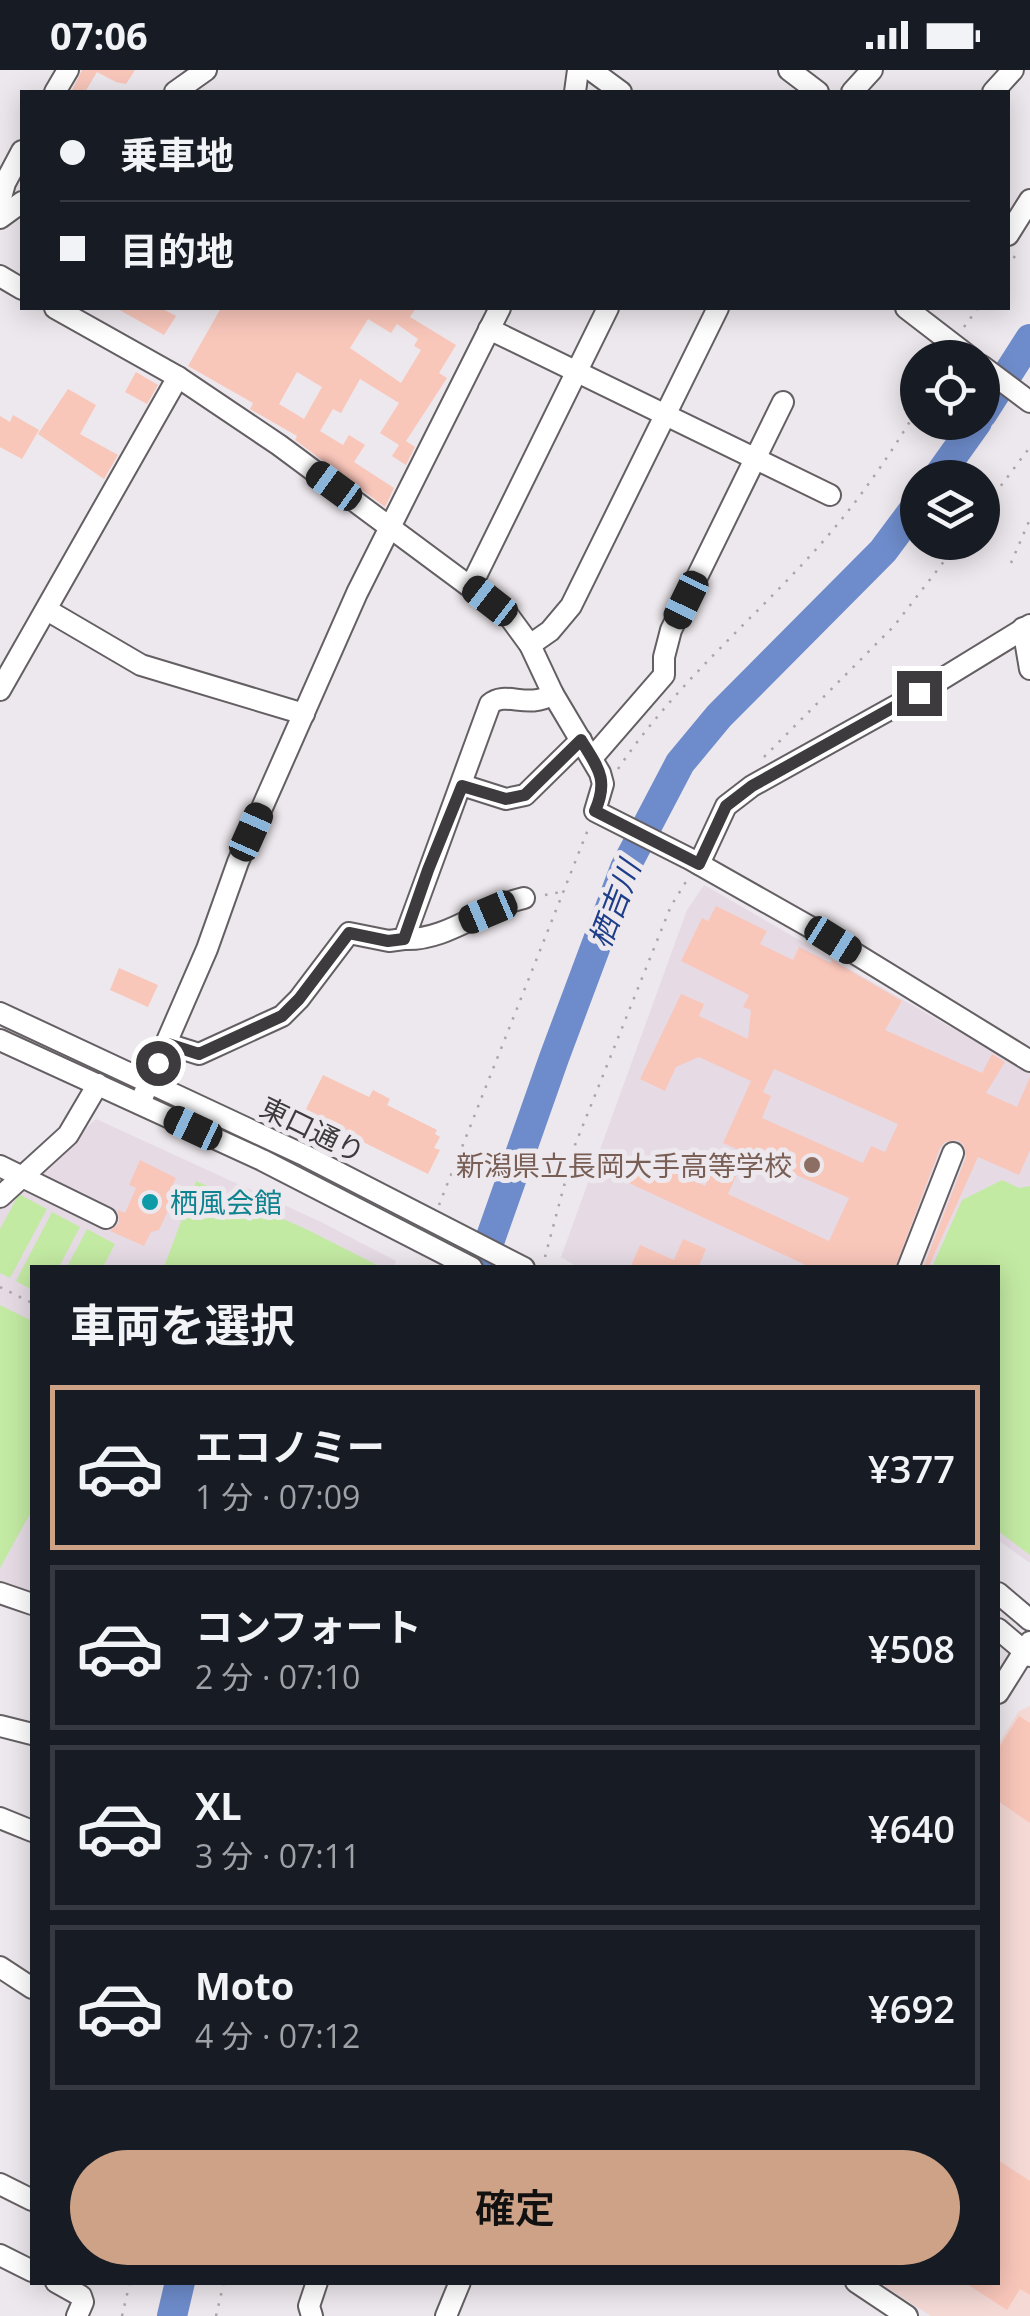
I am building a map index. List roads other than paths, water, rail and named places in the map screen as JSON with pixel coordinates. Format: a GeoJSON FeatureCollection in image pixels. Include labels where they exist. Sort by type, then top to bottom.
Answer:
{"type":"FeatureCollection","features":[{"type":"Feature","properties":{"kind":"street"},"geometry":{"type":"LineString","coordinates":[[178,90],[206,70]]}},
{"type":"Feature","properties":{"kind":"street"},"geometry":{"type":"LineString","coordinates":[[591,70],[618,90]]}},
{"type":"Feature","properties":{"kind":"street"},"geometry":{"type":"LineString","coordinates":[[789,70],[815,90]]}},
{"type":"Feature","properties":{"kind":"street"},"geometry":{"type":"LineString","coordinates":[[854,90],[872,70]]}},
{"type":"Feature","properties":{"kind":"street"},"geometry":{"type":"LineString","coordinates":[[995,90],[1014,70]]}},
{"type":"Feature","properties":{"kind":"street"},"geometry":{"type":"LineString","coordinates":[[0,201],[4,183],[20,155]]}},
{"type":"Feature","properties":{"kind":"street"},"geometry":{"type":"LineString","coordinates":[[1010,232],[1030,200]]}},
{"type":"Feature","properties":{"kind":"street"},"geometry":{"type":"LineString","coordinates":[[60,310],[178,377],[390,526],[508,616],[530,645],[553,694],[587,749],[603,784],[598,812],[833,940],[1030,1060]]}},
{"type":"Feature","properties":{"kind":"street"},"geometry":{"type":"LineString","coordinates":[[140,1103],[207,949],[238,862],[304,714],[390,526],[499,310]]}},
{"type":"Feature","properties":{"kind":"street"},"geometry":{"type":"LineString","coordinates":[[471,586],[607,310]]}},
{"type":"Feature","properties":{"kind":"street"},"geometry":{"type":"LineString","coordinates":[[530,645],[550,631],[571,606],[717,310]]}},
{"type":"Feature","properties":{"kind":"street"},"geometry":{"type":"LineString","coordinates":[[909,310],[958,340]]}},
{"type":"Feature","properties":{"kind":"street"},"geometry":{"type":"LineString","coordinates":[[490,328],[830,494]]}},
{"type":"Feature","properties":{"kind":"street"},"geometry":{"type":"LineString","coordinates":[[0,690],[178,377]]}},
{"type":"Feature","properties":{"kind":"street"},"geometry":{"type":"LineString","coordinates":[[1000,380],[1030,402]]}},
{"type":"Feature","properties":{"kind":"street"},"geometry":{"type":"LineString","coordinates":[[462,786],[515,799],[525,795],[587,749],[664,674],[671,630],[783,402]]}},
{"type":"Feature","properties":{"kind":"street"},"geometry":{"type":"LineString","coordinates":[[46,610],[141,664],[304,714]]}},
{"type":"Feature","properties":{"kind":"street"},"geometry":{"type":"LineString","coordinates":[[693,866],[726,806],[752,786],[919,693],[1027,627],[1030,665]]}},
{"type":"Feature","properties":{"kind":"street"},"geometry":{"type":"LineString","coordinates":[[404,939],[490,704],[503,698],[535,703],[553,694]]}},
{"type":"Feature","properties":{"kind":"street"},"geometry":{"type":"LineString","coordinates":[[168,1044],[199,1054],[282,1016],[349,933],[388,941],[431,937],[524,898]]}},
{"type":"Feature","properties":{"kind":"street","name":"東口通り"},"geometry":{"type":"LineString","coordinates":[[0,1013],[150,1081],[518,1265]]}},
{"type":"Feature","properties":{"kind":"street","name":"東口通り"},"geometry":{"type":"LineString","coordinates":[[0,1040],[352,1203],[467,1265]]}},
{"type":"Feature","properties":{"kind":"street"},"geometry":{"type":"LineString","coordinates":[[0,1197],[68,1135],[98,1084]]}},
{"type":"Feature","properties":{"kind":"street"},"geometry":{"type":"LineString","coordinates":[[909,1265],[953,1152]]}},
{"type":"Feature","properties":{"kind":"street"},"geometry":{"type":"LineString","coordinates":[[0,1166],[106,1218]]}},
{"type":"Feature","properties":{"kind":"street"},"geometry":{"type":"LineString","coordinates":[[0,1593],[30,1603]]}},
{"type":"Feature","properties":{"kind":"street"},"geometry":{"type":"LineString","coordinates":[[1000,1595],[1030,1620]]}},
{"type":"Feature","properties":{"kind":"street"},"geometry":{"type":"LineString","coordinates":[[1000,1630],[1028,1650],[1000,1690]]}},
{"type":"Feature","properties":{"kind":"street"},"geometry":{"type":"LineString","coordinates":[[0,1726],[30,1734]]}},
{"type":"Feature","properties":{"kind":"street"},"geometry":{"type":"LineString","coordinates":[[0,1818],[30,1829]]}},
{"type":"Feature","properties":{"kind":"street"},"geometry":{"type":"LineString","coordinates":[[0,1966],[30,1987]]}},
{"type":"Feature","properties":{"kind":"street"},"geometry":{"type":"LineString","coordinates":[[2,2190],[30,2199]]}},
{"type":"Feature","properties":{"kind":"street"},"geometry":{"type":"LineString","coordinates":[[0,2254],[30,2270]]}},
{"type":"Feature","properties":{"kind":"street"},"geometry":{"type":"LineString","coordinates":[[62,2285],[82,2296],[84,2302],[77,2316]]}},
{"type":"Feature","properties":{"kind":"street"},"geometry":{"type":"LineString","coordinates":[[312,2316],[310,2306],[317,2285]]}},
{"type":"Feature","properties":{"kind":"street"},"geometry":{"type":"LineString","coordinates":[[446,2316],[459,2285]]}},
{"type":"Feature","properties":{"kind":"street"},"geometry":{"type":"LineString","coordinates":[[860,2285],[907,2316]]}},
{"type":"Feature","properties":{"kind":"waterway","name":"栖吉川"},"geometry":{"type":"LineString","coordinates":[[1000,386],[1030,339]]}},
{"type":"Feature","properties":{"kind":"waterway","name":"栖吉川"},"geometry":{"type":"LineString","coordinates":[[950,460],[964,440]]}},
{"type":"Feature","properties":{"kind":"waterway","name":"栖吉川"},"geometry":{"type":"LineString","coordinates":[[481,1265],[625,868],[680,763],[719,716],[883,551],[900,528]]}},
{"type":"Feature","properties":{"kind":"waterway","name":"栖吉川"},"geometry":{"type":"LineString","coordinates":[[172,2316],[179,2285]]}},
{"type":"Feature","properties":{"kind":"place","name":"新潟県立長岡大手高等学校"},"geometry":{"type":"Point","coordinates":[812,1165]}},
{"type":"Feature","properties":{"kind":"place","name":"栖風会館"},"geometry":{"type":"Point","coordinates":[150,1202]}}]}
